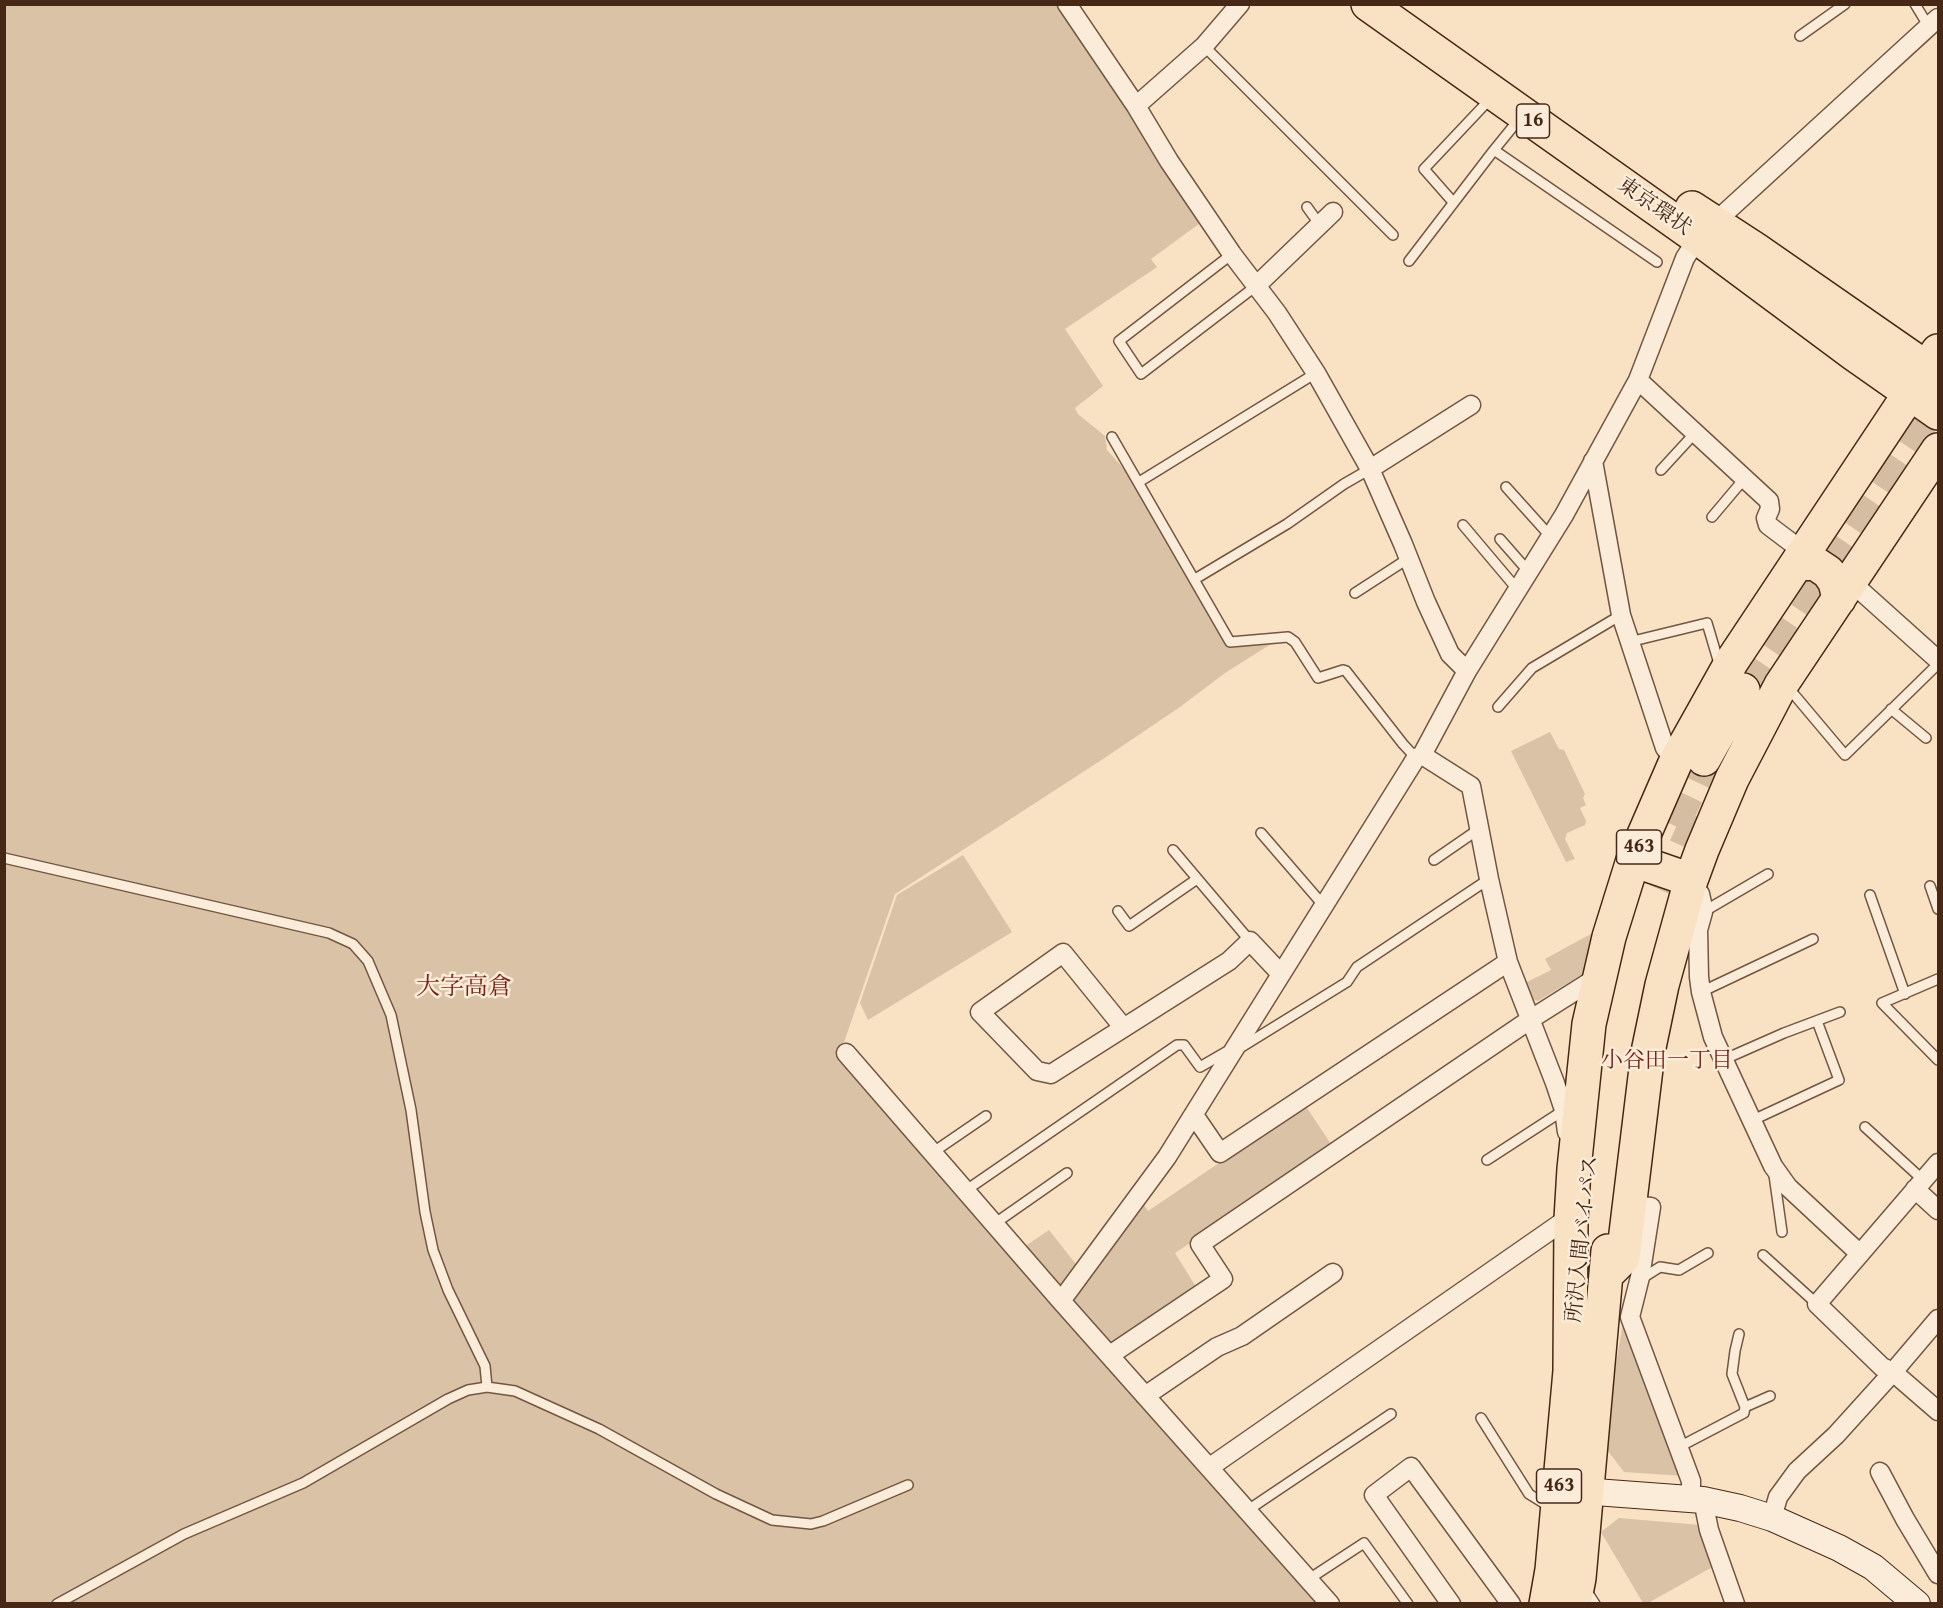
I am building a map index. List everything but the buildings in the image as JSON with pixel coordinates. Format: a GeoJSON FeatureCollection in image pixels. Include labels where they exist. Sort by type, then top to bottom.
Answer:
{"type":"FeatureCollection","features":[{"type":"Feature","properties":{"kind":"highway","name":"東京環状"},"geometry":{"type":"LineString","coordinates":[[1368,4],[1524,114],[1928,372],[1938,413]]}},
{"type":"Feature","properties":{"kind":"highway","name":"東京環状"},"geometry":{"type":"LineString","coordinates":[[1403,4],[1622,161],[1706,230]]}},
{"type":"Feature","properties":{"kind":"highway","name":"463"},"geometry":{"type":"LineString","coordinates":[[1579,1214],[1574,1169],[1589,1024],[1609,937],[1671,885],[1731,779],[1748,681],[1752,628],[1928,372]]}},
{"type":"Feature","properties":{"kind":"highway","name":"463"},"geometry":{"type":"LineString","coordinates":[[1607,1274],[1623,1258],[1648,1052],[1662,985],[1671,885],[1700,762],[1748,681],[1845,591],[1938,450]]}},
{"type":"Feature","properties":{"kind":"highway"},"geometry":{"type":"LineString","coordinates":[[1800,560],[1816,564],[1828,572],[1845,591]]}},
{"type":"Feature","properties":{"kind":"highway","name":"463"},"geometry":{"type":"LineString","coordinates":[[1700,762],[1748,681]]}},
{"type":"Feature","properties":{"kind":"highway","name":"所沢入間バイパス"},"geometry":{"type":"LineString","coordinates":[[1582,1595],[1567,1498],[1570,1369],[1579,1214],[1619,979],[1671,885]]}},
{"type":"Feature","properties":{"kind":"highway","name":"所沢入間バイパス"},"geometry":{"type":"LineString","coordinates":[[1546,1604],[1607,1274],[1623,1089],[1636,1004],[1671,885]]}},
{"type":"Feature","properties":{"kind":"street"},"geometry":{"type":"LineString","coordinates":[[1067,4],[1136,106],[1169,161],[1232,254],[1277,313],[1316,373],[1370,469],[1450,654],[1467,671]]}},
{"type":"Feature","properties":{"kind":"street"},"geometry":{"type":"LineString","coordinates":[[1136,106],[1204,46],[1240,4]]}},
{"type":"Feature","properties":{"kind":"street"},"geometry":{"type":"LineString","coordinates":[[1061,1301],[1167,1157],[1419,757],[1467,671],[1550,536],[1638,380],[1685,258],[1706,230],[1934,22]]}},
{"type":"Feature","properties":{"kind":"street"},"geometry":{"type":"LineString","coordinates":[[1256,286],[1333,212]]}},
{"type":"Feature","properties":{"kind":"street"},"geometry":{"type":"LineString","coordinates":[[1638,380],[1769,501],[1770,509],[1766,518],[1768,525],[1800,560]]}},
{"type":"Feature","properties":{"kind":"street"},"geometry":{"type":"LineString","coordinates":[[1370,469],[1472,405]]}},
{"type":"Feature","properties":{"kind":"street"},"geometry":{"type":"LineString","coordinates":[[1593,461],[1621,615],[1628,642],[1665,748],[1700,762]]}},
{"type":"Feature","properties":{"kind":"street"},"geometry":{"type":"LineString","coordinates":[[1845,591],[1938,662]]}},
{"type":"Feature","properties":{"kind":"street"},"geometry":{"type":"LineString","coordinates":[[1419,757],[1471,786],[1508,962],[1563,1110],[1574,1169]]}},
{"type":"Feature","properties":{"kind":"street"},"geometry":{"type":"LineString","coordinates":[[1671,885],[1698,930],[1701,992],[1713,1037],[1773,1166],[1788,1187],[1860,1254]]}},
{"type":"Feature","properties":{"kind":"street"},"geometry":{"type":"LineString","coordinates":[[1123,1027],[1063,953],[980,1012],[1036,1071],[1051,1074],[1229,961],[1250,941],[1281,974]]}},
{"type":"Feature","properties":{"kind":"street"},"geometry":{"type":"LineString","coordinates":[[1194,1114],[1221,1153],[1508,962]]}},
{"type":"Feature","properties":{"kind":"street"},"geometry":{"type":"LineString","coordinates":[[1110,1355],[1223,1279],[1200,1244],[1531,1019],[1599,976]]}},
{"type":"Feature","properties":{"kind":"street"},"geometry":{"type":"LineString","coordinates":[[846,1053],[1061,1301],[1330,1604]]}},
{"type":"Feature","properties":{"kind":"street"},"geometry":{"type":"LineString","coordinates":[[1938,1163],[1817,1304],[1882,1367],[1893,1372],[1938,1411]]}},
{"type":"Feature","properties":{"kind":"street"},"geometry":{"type":"LineString","coordinates":[[1919,1185],[1938,1210]]}},
{"type":"Feature","properties":{"kind":"street"},"geometry":{"type":"LineString","coordinates":[[1630,1205],[1651,1207],[1639,1280],[1630,1317],[1735,1604]]}},
{"type":"Feature","properties":{"kind":"street"},"geometry":{"type":"LineString","coordinates":[[1210,1467],[1561,1223],[1579,1214]]}},
{"type":"Feature","properties":{"kind":"street"},"geometry":{"type":"LineString","coordinates":[[1145,1396],[1217,1347],[1242,1336],[1333,1273]]}},
{"type":"Feature","properties":{"kind":"street"},"geometry":{"type":"LineString","coordinates":[[1772,1518],[1778,1497],[1797,1471],[1836,1435],[1938,1319]]}},
{"type":"Feature","properties":{"kind":"street"},"geometry":{"type":"LineString","coordinates":[[1451,1604],[1374,1495],[1411,1467],[1511,1604]]}},
{"type":"Feature","properties":{"kind":"street"},"geometry":{"type":"LineString","coordinates":[[1880,1472],[1938,1574]]}},
{"type":"Feature","properties":{"kind":"street"},"geometry":{"type":"LineString","coordinates":[[1567,1498],[1697,1499],[1740,1508],[1772,1518],[1839,1548],[1873,1567],[1917,1604]]}},
{"type":"Feature","properties":{"kind":"lane"},"geometry":{"type":"LineString","coordinates":[[1800,36],[1845,4]]}},
{"type":"Feature","properties":{"kind":"lane"},"geometry":{"type":"LineString","coordinates":[[1915,4],[1934,22]]}},
{"type":"Feature","properties":{"kind":"lane"},"geometry":{"type":"LineString","coordinates":[[1204,46],[1393,235]]}},
{"type":"Feature","properties":{"kind":"lane"},"geometry":{"type":"LineString","coordinates":[[1453,202],[1424,169],[1494,94]]}},
{"type":"Feature","properties":{"kind":"lane"},"geometry":{"type":"LineString","coordinates":[[1409,261],[1524,114]]}},
{"type":"Feature","properties":{"kind":"lane"},"geometry":{"type":"LineString","coordinates":[[1494,150],[1657,262]]}},
{"type":"Feature","properties":{"kind":"lane"},"geometry":{"type":"LineString","coordinates":[[1307,207],[1320,225]]}},
{"type":"Feature","properties":{"kind":"lane"},"geometry":{"type":"LineString","coordinates":[[1232,254],[1119,341],[1141,374],[1256,286]]}},
{"type":"Feature","properties":{"kind":"lane"},"geometry":{"type":"LineString","coordinates":[[1139,482],[1316,373]]}},
{"type":"Feature","properties":{"kind":"lane"},"geometry":{"type":"LineString","coordinates":[[1661,470],[1695,433]]}},
{"type":"Feature","properties":{"kind":"lane"},"geometry":{"type":"LineString","coordinates":[[1112,437],[1230,642],[1288,637],[1295,642],[1318,678],[1338,671],[1346,671],[1403,744],[1419,757]]}},
{"type":"Feature","properties":{"kind":"lane"},"geometry":{"type":"LineString","coordinates":[[1195,579],[1278,530],[1344,484],[1370,469]]}},
{"type":"Feature","properties":{"kind":"lane"},"geometry":{"type":"LineString","coordinates":[[1712,517],[1744,479]]}},
{"type":"Feature","properties":{"kind":"lane"},"geometry":{"type":"LineString","coordinates":[[1506,487],[1550,536]]}},
{"type":"Feature","properties":{"kind":"lane"},"geometry":{"type":"LineString","coordinates":[[1463,525],[1517,589]]}},
{"type":"Feature","properties":{"kind":"lane"},"geometry":{"type":"LineString","coordinates":[[1500,539],[1528,571]]}},
{"type":"Feature","properties":{"kind":"lane"},"geometry":{"type":"LineString","coordinates":[[1355,593],[1408,558]]}},
{"type":"Feature","properties":{"kind":"lane"},"geometry":{"type":"LineString","coordinates":[[1498,707],[1532,668],[1621,615]]}},
{"type":"Feature","properties":{"kind":"lane"},"geometry":{"type":"LineString","coordinates":[[1628,642],[1707,623],[1718,660],[1748,681],[1792,692],[1845,755],[1938,662]]}},
{"type":"Feature","properties":{"kind":"lane"},"geometry":{"type":"LineString","coordinates":[[1891,710],[1926,738]]}},
{"type":"Feature","properties":{"kind":"lane"},"geometry":{"type":"LineString","coordinates":[[1434,860],[1479,829]]}},
{"type":"Feature","properties":{"kind":"lane"},"geometry":{"type":"LineString","coordinates":[[1261,832],[1324,906]]}},
{"type":"Feature","properties":{"kind":"lane"},"geometry":{"type":"LineString","coordinates":[[1173,850],[1250,941]]}},
{"type":"Feature","properties":{"kind":"lane"},"geometry":{"type":"LineString","coordinates":[[4,858],[329,933],[353,944],[368,961],[391,1015],[411,1110],[433,1250],[448,1290],[485,1366],[487,1387]]}},
{"type":"Feature","properties":{"kind":"lane"},"geometry":{"type":"LineString","coordinates":[[1671,885],[1768,874]]}},
{"type":"Feature","properties":{"kind":"lane"},"geometry":{"type":"LineString","coordinates":[[1118,911],[1129,926],[1197,879]]}},
{"type":"Feature","properties":{"kind":"lane"},"geometry":{"type":"LineString","coordinates":[[965,1191],[1177,1045],[1185,1045],[1200,1067],[1226,1052],[1231,1054],[1347,982],[1357,967],[1489,879]]}},
{"type":"Feature","properties":{"kind":"lane"},"geometry":{"type":"LineString","coordinates":[[1929,886],[1938,909]]}},
{"type":"Feature","properties":{"kind":"lane"},"geometry":{"type":"LineString","coordinates":[[1870,895],[1905,994]]}},
{"type":"Feature","properties":{"kind":"lane"},"geometry":{"type":"LineString","coordinates":[[1701,992],[1813,939]]}},
{"type":"Feature","properties":{"kind":"lane"},"geometry":{"type":"LineString","coordinates":[[1938,979],[1882,1003],[1938,1060]]}},
{"type":"Feature","properties":{"kind":"lane"},"geometry":{"type":"LineString","coordinates":[[1725,1059],[1840,1012]]}},
{"type":"Feature","properties":{"kind":"lane"},"geometry":{"type":"LineString","coordinates":[[1753,1120],[1839,1080],[1817,1021]]}},
{"type":"Feature","properties":{"kind":"lane"},"geometry":{"type":"LineString","coordinates":[[1487,1160],[1563,1110]]}},
{"type":"Feature","properties":{"kind":"lane"},"geometry":{"type":"LineString","coordinates":[[932,1154],[986,1116]]}},
{"type":"Feature","properties":{"kind":"lane"},"geometry":{"type":"LineString","coordinates":[[1865,1127],[1919,1185]]}},
{"type":"Feature","properties":{"kind":"lane"},"geometry":{"type":"LineString","coordinates":[[1773,1166],[1782,1232]]}},
{"type":"Feature","properties":{"kind":"lane"},"geometry":{"type":"LineString","coordinates":[[994,1224],[1067,1173]]}},
{"type":"Feature","properties":{"kind":"lane"},"geometry":{"type":"LineString","coordinates":[[1639,1280],[1660,1268],[1679,1270],[1708,1253]]}},
{"type":"Feature","properties":{"kind":"lane"},"geometry":{"type":"LineString","coordinates":[[1762,1255],[1817,1304]]}},
{"type":"Feature","properties":{"kind":"lane"},"geometry":{"type":"LineString","coordinates":[[1679,1447],[1744,1413],[1745,1407],[1732,1374],[1739,1334]]}},
{"type":"Feature","properties":{"kind":"lane"},"geometry":{"type":"LineString","coordinates":[[57,1604],[184,1534],[303,1483],[448,1399],[468,1390],[487,1387],[515,1391],[599,1429],[716,1494],[772,1520],[794,1523],[817,1522],[908,1485]]}},
{"type":"Feature","properties":{"kind":"lane"},"geometry":{"type":"LineString","coordinates":[[1745,1407],[1770,1396]]}},
{"type":"Feature","properties":{"kind":"lane"},"geometry":{"type":"LineString","coordinates":[[1248,1510],[1391,1414]]}},
{"type":"Feature","properties":{"kind":"lane"},"geometry":{"type":"LineString","coordinates":[[1480,1418],[1529,1494],[1567,1498]]}},
{"type":"Feature","properties":{"kind":"lane"},"geometry":{"type":"LineString","coordinates":[[1309,1579],[1364,1543],[1408,1604]]}},
{"type":"Feature","properties":{"kind":"shaded area"},"geometry":{"type":"Polygon","coordinates":[[[5,5],[1060,5],[1203,221],[1151,259],[1157,267],[1065,329],[1103,386],[1075,408],[1078,414],[1105,436],[1107,450],[1126,471],[1227,648],[1271,644],[1225,673],[1180,707],[1103,759],[895,894],[840,1054],[1323,1603],[5,1604],[5,5]]]}},
{"type":"Feature","properties":{"kind":"shaded area"},"geometry":{"type":"Polygon","coordinates":[[[1550,732],[1559,749],[1564,750],[1585,794],[1583,798],[1586,805],[1580,808],[1586,821],[1585,825],[1567,833],[1565,839],[1575,859],[1566,862],[1511,751],[1550,732]]]}},
{"type":"Feature","properties":{"kind":"shaded area"},"geometry":{"type":"Polygon","coordinates":[[[963,855],[1012,932],[868,1020],[860,1003],[897,895],[963,855]]]}},
{"type":"Feature","properties":{"kind":"shaded area"},"geometry":{"type":"Polygon","coordinates":[[[1598,930],[1589,970],[1538,1001],[1529,998],[1523,984],[1551,970],[1545,959],[1598,930]]]}},
{"type":"Feature","properties":{"kind":"shaded area"},"geometry":{"type":"Polygon","coordinates":[[[1305,1105],[1333,1147],[1175,1253],[1198,1290],[1118,1343],[1105,1342],[1073,1307],[1074,1296],[1142,1202],[1148,1211],[1305,1105]]]}},
{"type":"Feature","properties":{"kind":"shaded area"},"geometry":{"type":"Polygon","coordinates":[[[1049,1230],[1079,1268],[1065,1288],[1052,1285],[1021,1249],[1049,1230]]]}},
{"type":"Feature","properties":{"kind":"shaded area"},"geometry":{"type":"Polygon","coordinates":[[[1624,1317],[1685,1476],[1624,1472],[1604,1446],[1624,1317]]]}},
{"type":"Feature","properties":{"kind":"shaded area"},"geometry":{"type":"Polygon","coordinates":[[[1619,1518],[1700,1525],[1716,1565],[1648,1603],[1643,1603],[1601,1532],[1619,1518]]]}},
{"type":"Feature","properties":{"kind":"tunnel"},"geometry":{"type":"LineString","coordinates":[[1743,690],[1758,662],[1938,397]]}},
{"type":"Feature","properties":{"kind":"tunnel"},"geometry":{"type":"LineString","coordinates":[[1673,825],[1704,759]]}},
{"type":"Feature","properties":{"kind":"tunnel"},"geometry":{"type":"LineString","coordinates":[[1665,892],[1705,803]]}},
{"type":"Feature","properties":{"kind":"district","name":"大字高倉"},"geometry":{"type":"Point","coordinates":[464,988]}},
{"type":"Feature","properties":{"kind":"district","name":"小谷田一丁目"},"geometry":{"type":"Point","coordinates":[1667,1061]}}]}
